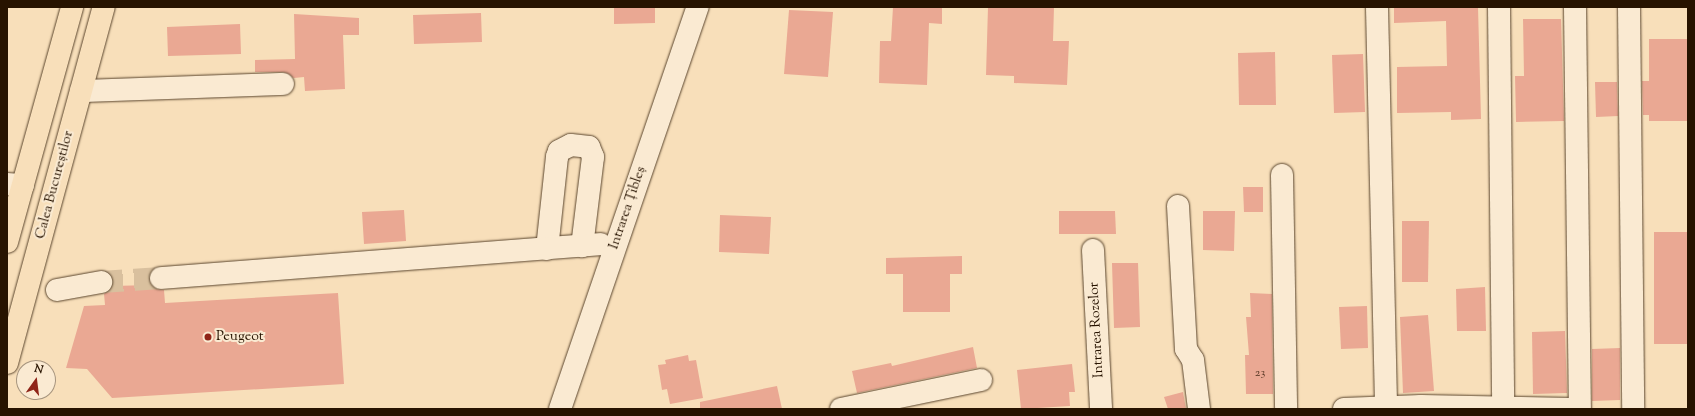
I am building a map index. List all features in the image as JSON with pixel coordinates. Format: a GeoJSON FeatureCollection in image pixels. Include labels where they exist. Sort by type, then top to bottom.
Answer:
{"type":"FeatureCollection","features":[{"type":"Feature","properties":{"kind":"highway"},"geometry":{"type":"LineString","coordinates":[[7,242],[15,184],[72,7]]}},
{"type":"Feature","properties":{"kind":"highway","name":"Calea Bucureștilor"},"geometry":{"type":"LineString","coordinates":[[7,363],[104,7]]}},
{"type":"Feature","properties":{"kind":"street","name":"Intrarea Țibleș"},"geometry":{"type":"LineString","coordinates":[[560,409],[698,7]]}},
{"type":"Feature","properties":{"kind":"street"},"geometry":{"type":"LineString","coordinates":[[1377,7],[1398,407]]}},
{"type":"Feature","properties":{"kind":"street"},"geometry":{"type":"LineString","coordinates":[[1499,7],[1503,408]]}},
{"type":"Feature","properties":{"kind":"street"},"geometry":{"type":"LineString","coordinates":[[1575,7],[1580,409]]}},
{"type":"Feature","properties":{"kind":"street"},"geometry":{"type":"LineString","coordinates":[[1629,7],[1634,409]]}},
{"type":"Feature","properties":{"kind":"street"},"geometry":{"type":"LineString","coordinates":[[81,91],[282,84]]}},
{"type":"Feature","properties":{"kind":"street"},"geometry":{"type":"LineString","coordinates":[[161,278],[547,249],[592,245],[593,157],[589,147],[571,145],[560,151],[557,157],[547,249]]}},
{"type":"Feature","properties":{"kind":"street"},"geometry":{"type":"LineString","coordinates":[[1282,175],[1286,409]]}},
{"type":"Feature","properties":{"kind":"street"},"geometry":{"type":"LineString","coordinates":[[1178,206],[1186,349],[1194,360],[1199,409]]}},
{"type":"Feature","properties":{"kind":"street","name":"Intrarea Rozelor"},"geometry":{"type":"LineString","coordinates":[[1093,250],[1101,409]]}},
{"type":"Feature","properties":{"kind":"street"},"geometry":{"type":"LineString","coordinates":[[57,290],[101,282]]}},
{"type":"Feature","properties":{"kind":"street"},"geometry":{"type":"LineString","coordinates":[[841,409],[982,380]]}},
{"type":"Feature","properties":{"kind":"street"},"geometry":{"type":"LineString","coordinates":[[1345,409],[1398,407],[1571,409]]}},
{"type":"Feature","properties":{"kind":"building"},"geometry":{"type":"Polygon","coordinates":[[[614,7],[655,7],[655,23],[614,24],[614,7]]]}},
{"type":"Feature","properties":{"kind":"building"},"geometry":{"type":"Polygon","coordinates":[[[893,7],[942,7],[942,24],[929,23],[927,85],[879,83],[880,41],[891,41],[893,7]]]}},
{"type":"Feature","properties":{"kind":"building"},"geometry":{"type":"Polygon","coordinates":[[[988,7],[1054,7],[1053,41],[1069,41],[1067,85],[1014,83],[1014,76],[986,75],[988,7]]]}},
{"type":"Feature","properties":{"kind":"building"},"geometry":{"type":"Polygon","coordinates":[[[1394,7],[1478,7],[1481,119],[1451,120],[1451,112],[1397,113],[1397,67],[1447,66],[1446,21],[1394,23],[1394,7]]]}},
{"type":"Feature","properties":{"kind":"building"},"geometry":{"type":"Polygon","coordinates":[[[789,10],[833,12],[828,77],[784,74],[789,10]]]}},
{"type":"Feature","properties":{"kind":"building"},"geometry":{"type":"Polygon","coordinates":[[[481,13],[482,42],[414,44],[413,15],[481,13]]]}},
{"type":"Feature","properties":{"kind":"building"},"geometry":{"type":"Polygon","coordinates":[[[294,14],[359,18],[359,35],[343,35],[345,89],[305,91],[304,77],[294,78],[283,72],[255,72],[255,60],[295,59],[294,14]]]}},
{"type":"Feature","properties":{"kind":"building"},"geometry":{"type":"Polygon","coordinates":[[[1523,19],[1561,19],[1564,121],[1516,122],[1515,76],[1524,76],[1523,19]]]}},
{"type":"Feature","properties":{"kind":"building"},"geometry":{"type":"Polygon","coordinates":[[[240,24],[241,54],[168,56],[167,27],[240,24]]]}},
{"type":"Feature","properties":{"kind":"building"},"geometry":{"type":"Polygon","coordinates":[[[1649,39],[1688,39],[1688,121],[1649,121],[1649,115],[1643,115],[1642,81],[1649,81],[1649,39]]]}},
{"type":"Feature","properties":{"kind":"building"},"geometry":{"type":"Polygon","coordinates":[[[1275,52],[1276,105],[1239,105],[1238,53],[1275,52]]]}},
{"type":"Feature","properties":{"kind":"building"},"geometry":{"type":"Polygon","coordinates":[[[1363,54],[1365,112],[1334,113],[1332,55],[1363,54]]]}},
{"type":"Feature","properties":{"kind":"building"},"geometry":{"type":"Polygon","coordinates":[[[1595,82],[1617,82],[1618,116],[1596,117],[1595,82]]]}},
{"type":"Feature","properties":{"kind":"building"},"geometry":{"type":"Polygon","coordinates":[[[1243,187],[1263,187],[1263,212],[1244,212],[1243,187]]]}},
{"type":"Feature","properties":{"kind":"building"},"geometry":{"type":"Polygon","coordinates":[[[404,210],[406,241],[364,244],[362,212],[404,210]]]}},
{"type":"Feature","properties":{"kind":"building"},"geometry":{"type":"Polygon","coordinates":[[[1059,211],[1115,211],[1116,234],[1059,234],[1059,211]]]}},
{"type":"Feature","properties":{"kind":"building"},"geometry":{"type":"Polygon","coordinates":[[[1203,211],[1235,211],[1234,251],[1203,250],[1203,211]]]}},
{"type":"Feature","properties":{"kind":"building"},"geometry":{"type":"Polygon","coordinates":[[[720,215],[771,217],[769,254],[719,252],[720,215]]]}},
{"type":"Feature","properties":{"kind":"building"},"geometry":{"type":"Polygon","coordinates":[[[1402,221],[1429,221],[1428,282],[1402,282],[1402,221]]]}},
{"type":"Feature","properties":{"kind":"building"},"geometry":{"type":"Polygon","coordinates":[[[1654,232],[1688,232],[1688,344],[1654,344],[1654,232]]]}},
{"type":"Feature","properties":{"kind":"building"},"geometry":{"type":"Polygon","coordinates":[[[962,256],[962,274],[950,274],[950,312],[903,312],[903,274],[886,274],[886,258],[962,256]]]}},
{"type":"Feature","properties":{"kind":"building"},"geometry":{"type":"Polygon","coordinates":[[[1112,263],[1138,263],[1140,327],[1114,328],[1112,263]]]}},
{"type":"Feature","properties":{"kind":"building","name":"Peugeot"},"geometry":{"type":"Polygon","coordinates":[[[151,285],[156,289],[164,290],[165,303],[338,293],[344,384],[112,398],[87,369],[66,368],[84,306],[105,305],[104,294],[113,286],[151,285]]]}},
{"type":"Feature","properties":{"kind":"building"},"geometry":{"type":"Polygon","coordinates":[[[1485,287],[1486,331],[1457,331],[1456,289],[1485,287]]]}},
{"type":"Feature","properties":{"kind":"building"},"geometry":{"type":"Polygon","coordinates":[[[1250,293],[1272,294],[1273,394],[1246,394],[1245,355],[1249,355],[1246,317],[1251,317],[1250,293]]]}},
{"type":"Feature","properties":{"kind":"building"},"geometry":{"type":"Polygon","coordinates":[[[1367,306],[1368,348],[1341,349],[1339,307],[1367,306]]]}},
{"type":"Feature","properties":{"kind":"building"},"geometry":{"type":"Polygon","coordinates":[[[1428,315],[1434,391],[1403,393],[1400,317],[1428,315]]]}},
{"type":"Feature","properties":{"kind":"building"},"geometry":{"type":"Polygon","coordinates":[[[1565,331],[1567,393],[1533,394],[1532,332],[1565,331]]]}},
{"type":"Feature","properties":{"kind":"building"},"geometry":{"type":"Polygon","coordinates":[[[973,347],[977,368],[857,393],[852,371],[891,363],[892,366],[973,347]]]}},
{"type":"Feature","properties":{"kind":"building"},"geometry":{"type":"Polygon","coordinates":[[[1620,348],[1620,400],[1592,401],[1592,349],[1620,348]]]}},
{"type":"Feature","properties":{"kind":"building"},"geometry":{"type":"Polygon","coordinates":[[[688,355],[689,361],[696,360],[703,398],[670,404],[667,389],[662,390],[658,365],[666,364],[665,360],[688,355]]]}},
{"type":"Feature","properties":{"kind":"building"},"geometry":{"type":"Polygon","coordinates":[[[1072,364],[1075,392],[1069,392],[1070,406],[1021,409],[1017,370],[1072,364]]]}},
{"type":"Feature","properties":{"kind":"building"},"geometry":{"type":"Polygon","coordinates":[[[777,386],[782,409],[700,409],[700,402],[777,386]]]}},
{"type":"Feature","properties":{"kind":"building"},"geometry":{"type":"Polygon","coordinates":[[[1183,392],[1186,409],[1168,409],[1164,397],[1183,392]]]}},
{"type":"Feature","properties":{"kind":"tunnel"},"geometry":{"type":"LineString","coordinates":[[101,282],[161,278]]}},
{"type":"Feature","properties":{"kind":"place","name":"Peugeot"},"geometry":{"type":"Point","coordinates":[208,337]}}]}
